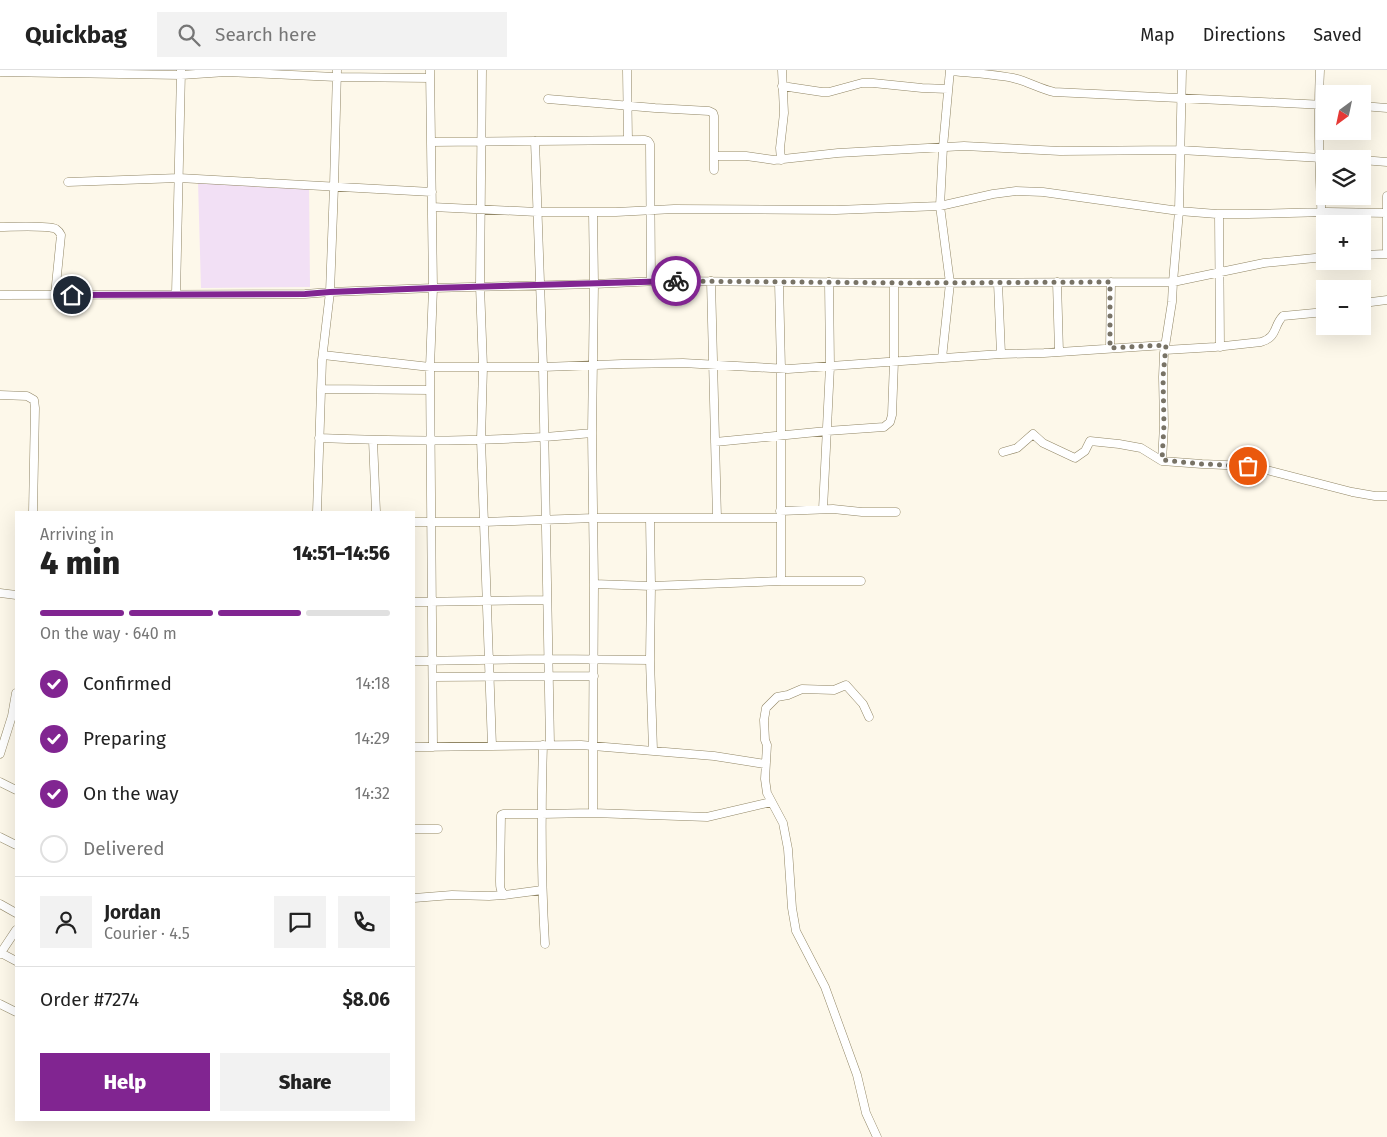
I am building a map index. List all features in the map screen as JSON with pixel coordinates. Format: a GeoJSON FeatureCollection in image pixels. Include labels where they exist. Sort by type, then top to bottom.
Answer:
{"type":"FeatureCollection","features":[{"type":"Feature","properties":{"kind":"street"},"geometry":{"type":"LineString","coordinates":[[482,70],[480,286],[483,367],[481,440],[492,746]]}},
{"type":"Feature","properties":{"kind":"street"},"geometry":{"type":"LineString","coordinates":[[627,70],[628,140]]}},
{"type":"Feature","properties":{"kind":"street"},"geometry":{"type":"LineString","coordinates":[[781,160],[780,148],[784,113],[782,70]]}},
{"type":"Feature","properties":{"kind":"street"},"geometry":{"type":"LineString","coordinates":[[1162,460],[1164,425],[1163,377],[1172,302],[1179,211],[1182,70]]}},
{"type":"Feature","properties":{"kind":"street"},"geometry":{"type":"LineString","coordinates":[[1320,70],[1321,85]]}},
{"type":"Feature","properties":{"kind":"street"},"geometry":{"type":"LineString","coordinates":[[942,358],[950,283],[940,206],[950,71],[1015,78],[1054,92],[1316,105]]}},
{"type":"Feature","properties":{"kind":"street"},"geometry":{"type":"LineString","coordinates":[[0,72],[430,74],[433,288],[430,366],[433,747]]}},
{"type":"Feature","properties":{"kind":"street"},"geometry":{"type":"LineString","coordinates":[[176,294],[181,72]]}},
{"type":"Feature","properties":{"kind":"street"},"geometry":{"type":"LineString","coordinates":[[317,511],[323,355],[330,292],[337,73]]}},
{"type":"Feature","properties":{"kind":"street"},"geometry":{"type":"LineString","coordinates":[[782,86],[822,92],[873,83],[948,89]]}},
{"type":"Feature","properties":{"kind":"street"},"geometry":{"type":"LineString","coordinates":[[548,100],[709,111],[714,116],[714,170]]}},
{"type":"Feature","properties":{"kind":"street"},"geometry":{"type":"LineString","coordinates":[[1371,107],[1387,108]]}},
{"type":"Feature","properties":{"kind":"street"},"geometry":{"type":"LineString","coordinates":[[535,141],[543,367],[549,659],[547,745],[541,814],[545,944]]}},
{"type":"Feature","properties":{"kind":"street"},"geometry":{"type":"LineString","coordinates":[[432,142],[648,141],[650,144],[650,281]]}},
{"type":"Feature","properties":{"kind":"street"},"geometry":{"type":"LineString","coordinates":[[714,156],[746,156],[781,160],[838,154],[964,146],[1060,151],[1180,150],[1316,158]]}},
{"type":"Feature","properties":{"kind":"street"},"geometry":{"type":"LineString","coordinates":[[1371,161],[1387,162]]}},
{"type":"Feature","properties":{"kind":"street"},"geometry":{"type":"LineString","coordinates":[[68,182],[179,178],[432,192]]}},
{"type":"Feature","properties":{"kind":"street"},"geometry":{"type":"LineString","coordinates":[[432,207],[537,212],[683,209],[836,210],[940,206],[993,194],[1016,191],[1043,192],[1179,211],[1220,214],[1387,213]]}},
{"type":"Feature","properties":{"kind":"street"},"geometry":{"type":"LineString","coordinates":[[1371,255],[1387,254],[1387,196]]}},
{"type":"Feature","properties":{"kind":"street"},"geometry":{"type":"LineString","coordinates":[[1321,205],[1321,215]]}},
{"type":"Feature","properties":{"kind":"street"},"geometry":{"type":"LineString","coordinates":[[593,212],[594,813]]}},
{"type":"Feature","properties":{"kind":"street"},"geometry":{"type":"LineString","coordinates":[[1220,214],[1220,347]]}},
{"type":"Feature","properties":{"kind":"street"},"geometry":{"type":"LineString","coordinates":[[0,227],[56,229],[60,232],[55,295]]}},
{"type":"Feature","properties":{"kind":"street"},"geometry":{"type":"LineString","coordinates":[[0,295],[305,294],[650,281],[894,283],[1173,282],[1264,263],[1316,258]]}},
{"type":"Feature","properties":{"kind":"street"},"geometry":{"type":"LineString","coordinates":[[711,281],[717,518]]}},
{"type":"Feature","properties":{"kind":"street"},"geometry":{"type":"LineString","coordinates":[[779,282],[781,581]]}},
{"type":"Feature","properties":{"kind":"street"},"geometry":{"type":"LineString","coordinates":[[823,509],[830,366],[829,282]]}},
{"type":"Feature","properties":{"kind":"street"},"geometry":{"type":"LineString","coordinates":[[1056,282],[1059,352]]}},
{"type":"Feature","properties":{"kind":"street"},"geometry":{"type":"LineString","coordinates":[[1110,282],[1110,348]]}},
{"type":"Feature","properties":{"kind":"street"},"geometry":{"type":"LineString","coordinates":[[715,442],[884,427],[890,422],[892,415],[894,361],[894,283]]}},
{"type":"Feature","properties":{"kind":"street"},"geometry":{"type":"LineString","coordinates":[[998,283],[1001,354]]}},
{"type":"Feature","properties":{"kind":"street"},"geometry":{"type":"LineString","coordinates":[[1371,302],[1387,300]]}},
{"type":"Feature","properties":{"kind":"street"},"geometry":{"type":"LineString","coordinates":[[323,355],[430,366],[543,367],[683,364],[781,368],[830,366],[1110,348],[1220,347],[1268,340],[1283,316],[1316,313]]}},
{"type":"Feature","properties":{"kind":"street"},"geometry":{"type":"LineString","coordinates":[[321,389],[430,390]]}},
{"type":"Feature","properties":{"kind":"street"},"geometry":{"type":"LineString","coordinates":[[0,395],[27,396],[34,400],[33,511]]}},
{"type":"Feature","properties":{"kind":"street"},"geometry":{"type":"LineString","coordinates":[[319,438],[481,440],[544,438],[592,433]]}},
{"type":"Feature","properties":{"kind":"street"},"geometry":{"type":"LineString","coordinates":[[1003,452],[1017,448],[1033,434],[1043,443],[1074,458],[1085,450],[1090,441],[1120,444],[1141,448],[1162,460],[1248,466],[1352,492],[1387,496]]}},
{"type":"Feature","properties":{"kind":"street"},"geometry":{"type":"LineString","coordinates":[[373,440],[376,511]]}},
{"type":"Feature","properties":{"kind":"street"},"geometry":{"type":"LineString","coordinates":[[415,522],[484,522],[594,518],[717,518],[823,509],[896,512]]}},
{"type":"Feature","properties":{"kind":"street"},"geometry":{"type":"LineString","coordinates":[[650,518],[650,660],[653,750]]}},
{"type":"Feature","properties":{"kind":"street"},"geometry":{"type":"LineString","coordinates":[[594,584],[651,586],[781,581],[861,581]]}},
{"type":"Feature","properties":{"kind":"street"},"geometry":{"type":"LineString","coordinates":[[0,593],[15,595]]}},
{"type":"Feature","properties":{"kind":"street"},"geometry":{"type":"LineString","coordinates":[[415,602],[547,600]]}},
{"type":"Feature","properties":{"kind":"street"},"geometry":{"type":"LineString","coordinates":[[415,661],[650,660]]}},
{"type":"Feature","properties":{"kind":"street"},"geometry":{"type":"LineString","coordinates":[[433,677],[594,676]]}},
{"type":"Feature","properties":{"kind":"street"},"geometry":{"type":"LineString","coordinates":[[869,718],[863,704],[846,686],[834,690],[802,689],[777,697],[766,708],[764,720],[767,793],[784,823],[796,931],[825,987],[857,1075],[866,1113],[874,1135]]}},
{"type":"Feature","properties":{"kind":"street"},"geometry":{"type":"LineString","coordinates":[[0,754],[12,716],[15,699]]}},
{"type":"Feature","properties":{"kind":"street"},"geometry":{"type":"LineString","coordinates":[[415,747],[593,746],[714,756],[765,764]]}},
{"type":"Feature","properties":{"kind":"street"},"geometry":{"type":"LineString","coordinates":[[0,782],[15,790]]}},
{"type":"Feature","properties":{"kind":"street"},"geometry":{"type":"LineString","coordinates":[[504,895],[500,888],[500,815],[594,813],[707,817],[771,802]]}},
{"type":"Feature","properties":{"kind":"street"},"geometry":{"type":"LineString","coordinates":[[415,829],[438,829]]}},
{"type":"Feature","properties":{"kind":"street"},"geometry":{"type":"LineString","coordinates":[[0,837],[15,845]]}},
{"type":"Feature","properties":{"kind":"street"},"geometry":{"type":"LineString","coordinates":[[415,898],[452,895],[489,896],[542,890]]}},
{"type":"Feature","properties":{"kind":"street"},"geometry":{"type":"LineString","coordinates":[[0,904],[15,912]]}},
{"type":"Feature","properties":{"kind":"street"},"geometry":{"type":"LineString","coordinates":[[15,932],[1,953],[15,960]]}},
{"type":"Feature","properties":{"kind":"street"},"geometry":{"type":"LineString","coordinates":[[0,1004],[15,1012]]}},
{"type":"Feature","properties":{"kind":"shaded area"},"geometry":{"type":"Polygon","coordinates":[[[198,181],[309,182],[310,287],[201,288],[198,181]]]}},
{"type":"Feature","properties":{"kind":"way so far"},"geometry":{"type":"LineString","coordinates":[[676,281],[1110,282],[1110,348],[1166,345],[1163,377],[1164,425],[1162,460],[1180,463],[1248,466]]}},
{"type":"Feature","properties":{"kind":"route"},"geometry":{"type":"LineString","coordinates":[[72,295],[305,294],[540,284],[676,281]]}}]}
